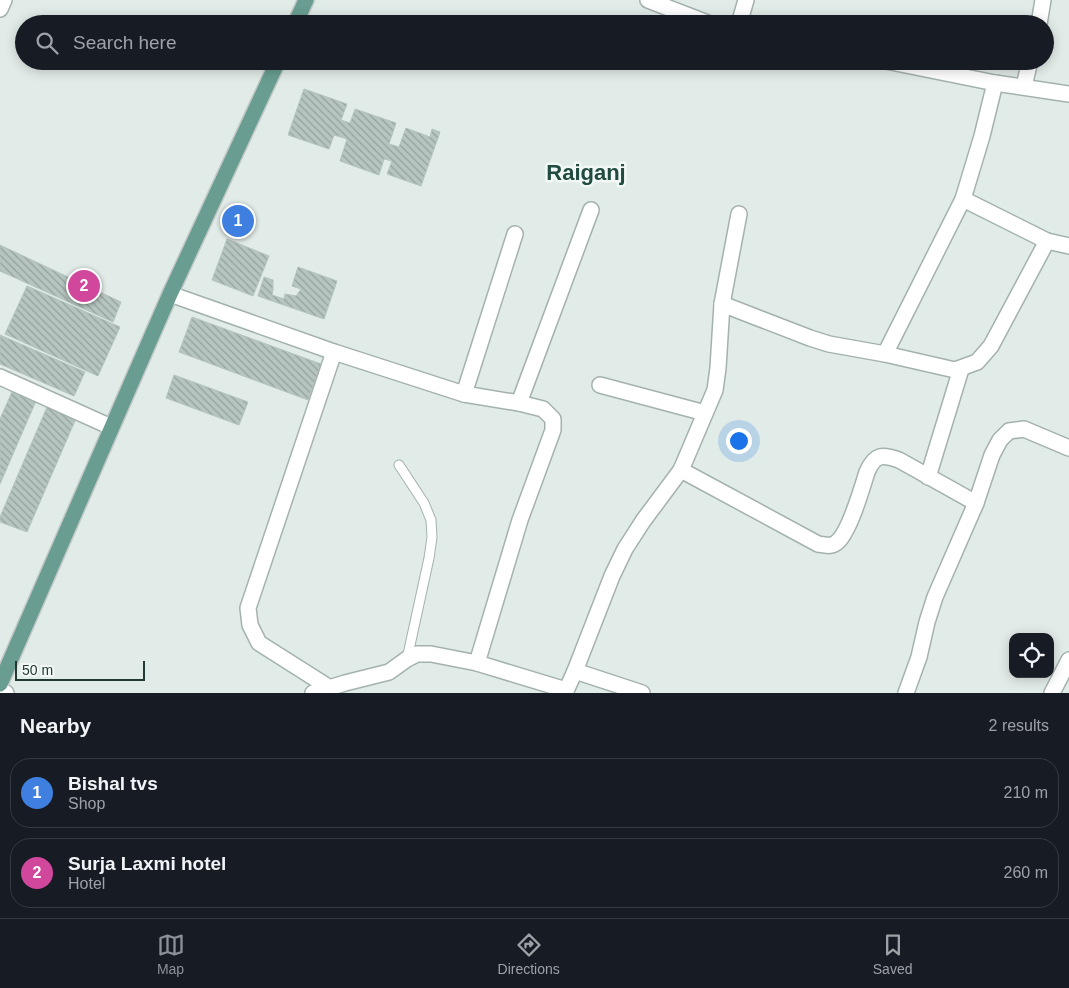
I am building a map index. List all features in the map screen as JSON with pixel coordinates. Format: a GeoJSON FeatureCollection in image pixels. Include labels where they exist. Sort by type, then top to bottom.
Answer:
{"type":"FeatureCollection","features":[{"type":"Feature","properties":{"kind":"main road"},"geometry":{"type":"LineString","coordinates":[[299,15],[306,0]]}},
{"type":"Feature","properties":{"kind":"main road"},"geometry":{"type":"LineString","coordinates":[[0,684],[170,294],[274,70]]}},
{"type":"Feature","properties":{"kind":"street"},"geometry":{"type":"LineString","coordinates":[[0,8],[4,0]]}},
{"type":"Feature","properties":{"kind":"street"},"geometry":{"type":"LineString","coordinates":[[648,0],[687,15]]}},
{"type":"Feature","properties":{"kind":"street"},"geometry":{"type":"LineString","coordinates":[[742,15],[746,0]]}},
{"type":"Feature","properties":{"kind":"street"},"geometry":{"type":"LineString","coordinates":[[1040,15],[1043,0]]}},
{"type":"Feature","properties":{"kind":"street"},"geometry":{"type":"LineString","coordinates":[[931,70],[995,83],[1069,94]]}},
{"type":"Feature","properties":{"kind":"street"},"geometry":{"type":"LineString","coordinates":[[1024,86],[1028,70]]}},
{"type":"Feature","properties":{"kind":"street"},"geometry":{"type":"LineString","coordinates":[[885,354],[963,198],[982,136],[995,83]]}},
{"type":"Feature","properties":{"kind":"street"},"geometry":{"type":"LineString","coordinates":[[963,198],[1048,241],[1069,246]]}},
{"type":"Feature","properties":{"kind":"street"},"geometry":{"type":"LineString","coordinates":[[519,403],[591,210]]}},
{"type":"Feature","properties":{"kind":"street"},"geometry":{"type":"LineString","coordinates":[[313,693],[389,672],[406,659],[417,654],[431,654],[477,663],[565,692],[612,576],[625,549],[643,521],[681,470],[714,390],[718,368],[722,304],[739,214]]}},
{"type":"Feature","properties":{"kind":"street"},"geometry":{"type":"LineString","coordinates":[[464,394],[515,234]]}},
{"type":"Feature","properties":{"kind":"street"},"geometry":{"type":"LineString","coordinates":[[722,304],[830,344],[955,370],[961,369],[977,362],[991,346],[1048,241]]}},
{"type":"Feature","properties":{"kind":"street"},"geometry":{"type":"LineString","coordinates":[[170,294],[334,352],[464,394],[543,409],[553,419],[553,430],[520,520],[477,663]]}},
{"type":"Feature","properties":{"kind":"street"},"geometry":{"type":"LineString","coordinates":[[330,688],[260,643],[250,625],[248,608],[334,352]]}},
{"type":"Feature","properties":{"kind":"street"},"geometry":{"type":"LineString","coordinates":[[928,477],[961,369]]}},
{"type":"Feature","properties":{"kind":"street"},"geometry":{"type":"LineString","coordinates":[[0,377],[112,427]]}},
{"type":"Feature","properties":{"kind":"street"},"geometry":{"type":"LineString","coordinates":[[600,385],[705,413]]}},
{"type":"Feature","properties":{"kind":"street"},"geometry":{"type":"LineString","coordinates":[[906,693],[919,657],[935,596],[976,503],[992,455],[1000,440],[1009,431],[1024,429],[1069,448]]}},
{"type":"Feature","properties":{"kind":"street"},"geometry":{"type":"LineString","coordinates":[[681,470],[818,544],[826,546],[836,543],[848,528],[867,472],[878,457],[887,456],[899,460],[976,503]]}},
{"type":"Feature","properties":{"kind":"street"},"geometry":{"type":"LineString","coordinates":[[1052,693],[1069,660]]}},
{"type":"Feature","properties":{"kind":"street"},"geometry":{"type":"LineString","coordinates":[[575,671],[642,693]]}},
{"type":"Feature","properties":{"kind":"street"},"geometry":{"type":"LineString","coordinates":[[0,690],[6,693]]}},
{"type":"Feature","properties":{"kind":"lane"},"geometry":{"type":"LineString","coordinates":[[399,465],[424,503],[431,520],[432,537],[406,659]]}},
{"type":"Feature","properties":{"kind":"building"},"geometry":{"type":"Polygon","coordinates":[[[304,89],[347,104],[341,120],[350,123],[355,109],[396,123],[389,144],[399,147],[406,128],[430,137],[432,129],[440,132],[421,186],[387,174],[392,161],[384,159],[379,175],[340,161],[347,139],[334,135],[329,149],[288,135],[304,89]]]}},
{"type":"Feature","properties":{"kind":"building"},"geometry":{"type":"Polygon","coordinates":[[[227,239],[269,256],[253,296],[212,280],[227,239]]]}},
{"type":"Feature","properties":{"kind":"building"},"geometry":{"type":"Polygon","coordinates":[[[0,245],[121,302],[113,322],[0,271],[0,245]]]}},
{"type":"Feature","properties":{"kind":"building"},"geometry":{"type":"Polygon","coordinates":[[[298,267],[337,281],[324,319],[258,296],[264,277],[273,280],[272,295],[284,299],[285,294],[296,296],[301,289],[292,286],[298,267]]]}},
{"type":"Feature","properties":{"kind":"building"},"geometry":{"type":"Polygon","coordinates":[[[27,286],[120,327],[98,376],[5,334],[27,286]]]}},
{"type":"Feature","properties":{"kind":"building"},"geometry":{"type":"Polygon","coordinates":[[[192,317],[321,364],[308,400],[179,352],[192,317]]]}},
{"type":"Feature","properties":{"kind":"building"},"geometry":{"type":"Polygon","coordinates":[[[0,335],[85,372],[74,396],[0,364],[0,335]]]}},
{"type":"Feature","properties":{"kind":"building"},"geometry":{"type":"Polygon","coordinates":[[[174,375],[248,402],[239,425],[166,398],[174,375]]]}},
{"type":"Feature","properties":{"kind":"building"},"geometry":{"type":"Polygon","coordinates":[[[16,383],[39,394],[0,484],[0,419],[16,383]]]}},
{"type":"Feature","properties":{"kind":"building"},"geometry":{"type":"Polygon","coordinates":[[[50,400],[77,416],[27,532],[0,522],[0,517],[50,400]]]}},
{"type":"Feature","properties":{"kind":"place","name":"Bishal tvs"},"geometry":{"type":"Point","coordinates":[238,221]}},
{"type":"Feature","properties":{"kind":"place","name":"Surja Laxmi hotel"},"geometry":{"type":"Point","coordinates":[84,286]}},
{"type":"Feature","properties":{"kind":"district","name":"Raiganj"},"geometry":{"type":"Point","coordinates":[586,172]}}]}
